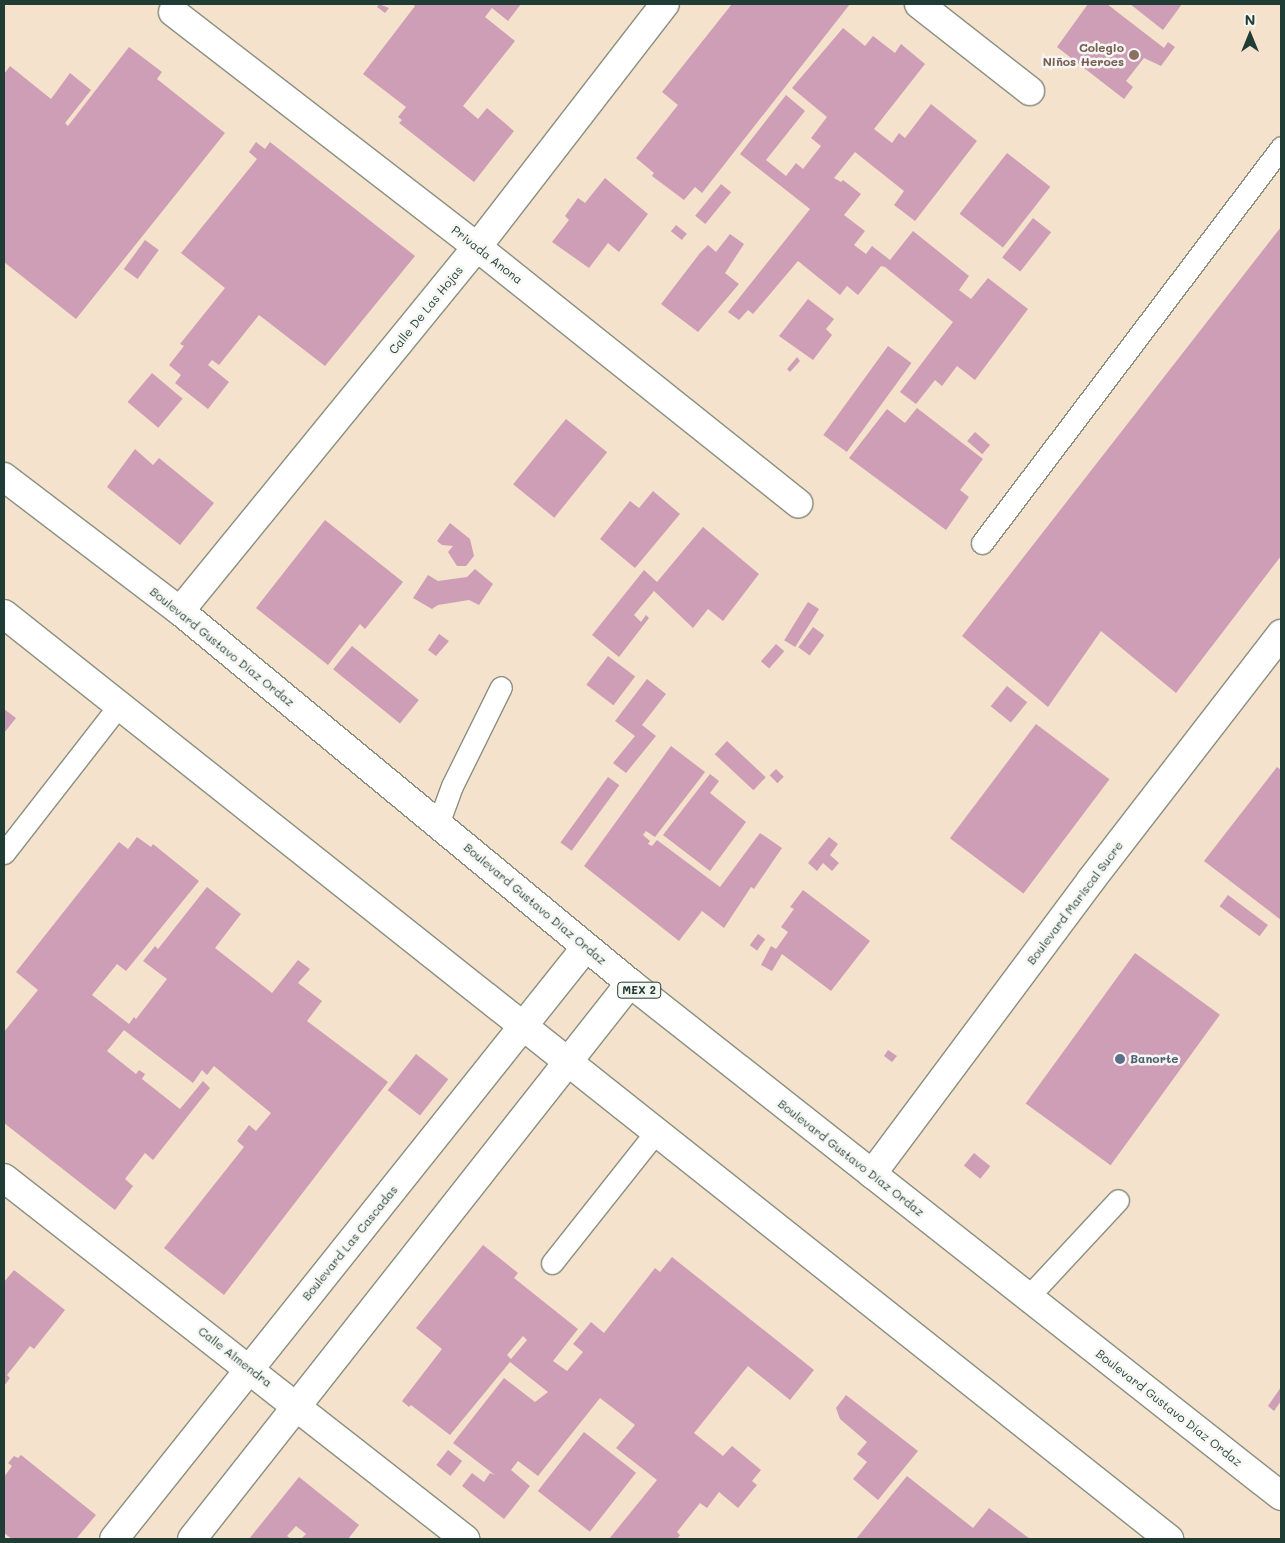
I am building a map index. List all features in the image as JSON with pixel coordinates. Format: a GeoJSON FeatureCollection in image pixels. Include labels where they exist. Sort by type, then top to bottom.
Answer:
{"type":"FeatureCollection","features":[{"type":"Feature","properties":{"kind":"street","name":"Calle De Las Hojas"},"geometry":{"type":"LineString","coordinates":[[180,611],[477,248],[665,4]]}},
{"type":"Feature","properties":{"kind":"street"},"geometry":{"type":"LineString","coordinates":[[919,4],[1030,91]]}},
{"type":"Feature","properties":{"kind":"street","name":"Privada Anona"},"geometry":{"type":"LineString","coordinates":[[173,12],[477,248],[798,503]]}},
{"type":"Feature","properties":{"kind":"street","name":"Boulevard Gustavo Díaz Ordaz"},"geometry":{"type":"LineString","coordinates":[[4,477],[180,611],[630,983],[1281,1496]]}},
{"type":"Feature","properties":{"kind":"street"},"geometry":{"type":"LineString","coordinates":[[4,614],[120,704],[523,1029],[656,1132],[1169,1539]]}},
{"type":"Feature","properties":{"kind":"street","name":"Boulevard Mariscal Sucre"},"geometry":{"type":"LineString","coordinates":[[872,1174],[1091,880],[1281,634]]}},
{"type":"Feature","properties":{"kind":"street","name":"Boulevard Las Cascadas"},"geometry":{"type":"LineString","coordinates":[[114,1539],[523,1029],[586,947]]}},
{"type":"Feature","properties":{"kind":"street"},"geometry":{"type":"LineString","coordinates":[[192,1539],[569,1064],[630,983]]}},
{"type":"Feature","properties":{"kind":"street","name":"Calle Almendra"},"geometry":{"type":"LineString","coordinates":[[4,1178],[250,1368],[465,1539]]}},
{"type":"Feature","properties":{"kind":"lane"},"geometry":{"type":"LineString","coordinates":[[982,543],[1281,147]]}},
{"type":"Feature","properties":{"kind":"lane"},"geometry":{"type":"LineString","coordinates":[[438,824],[452,786],[502,687]]}},
{"type":"Feature","properties":{"kind":"lane"},"geometry":{"type":"LineString","coordinates":[[4,853],[120,704]]}},
{"type":"Feature","properties":{"kind":"lane"},"geometry":{"type":"LineString","coordinates":[[552,1263],[656,1132]]}},
{"type":"Feature","properties":{"kind":"lane"},"geometry":{"type":"LineString","coordinates":[[1028,1297],[1118,1200]]}},
{"type":"Feature","properties":{"kind":"building"},"geometry":{"type":"Polygon","coordinates":[[[379,4],[389,8],[385,13],[377,7],[379,4]]]}},
{"type":"Feature","properties":{"kind":"building"},"geometry":{"type":"Polygon","coordinates":[[[412,4],[521,4],[508,21],[492,8],[485,17],[515,41],[463,106],[478,119],[487,108],[514,131],[474,182],[399,123],[402,120],[398,117],[406,107],[363,74],[415,6],[412,4]]]}},
{"type":"Feature","properties":{"kind":"building"},"geometry":{"type":"Polygon","coordinates":[[[732,4],[850,4],[702,193],[695,187],[684,200],[652,176],[654,173],[636,158],[678,105],[662,92],[732,4]]]}},
{"type":"Feature","properties":{"kind":"building"},"geometry":{"type":"Polygon","coordinates":[[[1088,4],[1107,4],[1164,48],[1168,42],[1175,47],[1161,66],[1144,58],[1126,81],[1133,87],[1124,99],[1057,47],[1088,4]]]}},
{"type":"Feature","properties":{"kind":"building"},"geometry":{"type":"Polygon","coordinates":[[[1130,4],[1182,4],[1163,30],[1130,4]]]}},
{"type":"Feature","properties":{"kind":"building"},"geometry":{"type":"Polygon","coordinates":[[[843,28],[865,46],[873,36],[895,53],[901,44],[925,64],[874,129],[892,143],[899,133],[905,138],[931,104],[977,141],[915,221],[894,205],[904,191],[855,152],[834,178],[841,182],[843,180],[861,194],[844,215],[865,231],[854,245],[866,254],[872,246],[890,260],[913,231],[969,276],[959,290],[971,299],[988,278],[1028,309],[975,380],[957,366],[942,386],[935,380],[916,404],[900,392],[953,322],[885,267],[881,266],[858,295],[847,286],[840,295],[798,261],[753,314],[748,310],[739,320],[728,312],[810,209],[740,154],[786,95],[805,111],[766,160],[786,176],[796,163],[803,169],[821,146],[811,138],[827,117],[792,88],[843,28]]]}},
{"type":"Feature","properties":{"kind":"building"},"geometry":{"type":"Polygon","coordinates":[[[129,47],[162,72],[157,79],[225,133],[76,319],[4,262],[4,74],[10,66],[51,99],[70,73],[91,90],[65,123],[68,126],[129,47]]]}},
{"type":"Feature","properties":{"kind":"building"},"geometry":{"type":"Polygon","coordinates":[[[256,142],[265,149],[270,142],[415,256],[325,366],[259,315],[219,365],[212,360],[208,365],[229,382],[208,409],[175,383],[181,375],[169,365],[184,346],[180,344],[225,288],[181,253],[257,159],[249,152],[256,142]]]}},
{"type":"Feature","properties":{"kind":"building"},"geometry":{"type":"Polygon","coordinates":[[[1007,153],[1050,187],[1003,248],[960,214],[1007,153]]]}},
{"type":"Feature","properties":{"kind":"building"},"geometry":{"type":"Polygon","coordinates":[[[605,178],[648,214],[619,252],[608,243],[589,268],[552,242],[569,220],[565,216],[578,198],[585,203],[605,178]]]}},
{"type":"Feature","properties":{"kind":"building"},"geometry":{"type":"Polygon","coordinates":[[[721,184],[731,192],[705,224],[695,216],[721,184]]]}},
{"type":"Feature","properties":{"kind":"building"},"geometry":{"type":"Polygon","coordinates":[[[1033,218],[1051,232],[1020,272],[1002,257],[1033,218]]]}},
{"type":"Feature","properties":{"kind":"building"},"geometry":{"type":"Polygon","coordinates":[[[676,225],[687,234],[682,240],[671,231],[676,225]]]}},
{"type":"Feature","properties":{"kind":"building"},"geometry":{"type":"Polygon","coordinates":[[[1281,227],[1281,556],[1176,693],[1101,631],[1048,707],[962,636],[1281,227]]]}},
{"type":"Feature","properties":{"kind":"building"},"geometry":{"type":"Polygon","coordinates":[[[730,234],[744,244],[725,273],[739,284],[698,332],[661,304],[700,253],[708,245],[716,252],[730,234]]]}},
{"type":"Feature","properties":{"kind":"building"},"geometry":{"type":"Polygon","coordinates":[[[145,240],[159,250],[138,279],[124,269],[145,240]]]}},
{"type":"Feature","properties":{"kind":"building"},"geometry":{"type":"Polygon","coordinates":[[[808,299],[834,319],[826,329],[832,335],[813,360],[779,336],[808,299]]]}},
{"type":"Feature","properties":{"kind":"building"},"geometry":{"type":"Polygon","coordinates":[[[888,346],[911,363],[847,452],[823,435],[888,346]]]}},
{"type":"Feature","properties":{"kind":"building"},"geometry":{"type":"Polygon","coordinates":[[[797,357],[800,361],[790,372],[787,369],[797,357]]]}},
{"type":"Feature","properties":{"kind":"building"},"geometry":{"type":"Polygon","coordinates":[[[152,373],[183,399],[158,428],[128,402],[152,373]]]}},
{"type":"Feature","properties":{"kind":"building"},"geometry":{"type":"Polygon","coordinates":[[[917,408],[983,459],[960,490],[969,497],[946,530],[849,458],[887,409],[905,423],[917,408]]]}},
{"type":"Feature","properties":{"kind":"building"},"geometry":{"type":"Polygon","coordinates":[[[566,419],[607,452],[554,518],[513,484],[566,419]]]}},
{"type":"Feature","properties":{"kind":"building"},"geometry":{"type":"Polygon","coordinates":[[[975,432],[990,445],[982,454],[967,441],[975,432]]]}},
{"type":"Feature","properties":{"kind":"building"},"geometry":{"type":"Polygon","coordinates":[[[135,449],[153,465],[159,458],[214,503],[180,545],[107,487],[135,449]]]}},
{"type":"Feature","properties":{"kind":"building"},"geometry":{"type":"Polygon","coordinates":[[[653,491],[680,514],[635,568],[600,539],[630,501],[639,508],[653,491]]]}},
{"type":"Feature","properties":{"kind":"building"},"geometry":{"type":"Polygon","coordinates":[[[325,520],[403,582],[365,629],[360,624],[328,665],[256,608],[325,520]]]}},
{"type":"Feature","properties":{"kind":"building"},"geometry":{"type":"Polygon","coordinates":[[[450,523],[470,539],[474,556],[466,566],[457,566],[448,552],[453,546],[442,545],[437,541],[450,523]]]}},
{"type":"Feature","properties":{"kind":"building"},"geometry":{"type":"Polygon","coordinates":[[[703,527],[759,574],[723,621],[708,609],[693,628],[654,591],[634,615],[641,622],[646,615],[649,618],[619,657],[592,635],[644,570],[657,582],[703,527]]]}},
{"type":"Feature","properties":{"kind":"building"},"geometry":{"type":"Polygon","coordinates":[[[475,569],[493,584],[479,605],[469,600],[438,605],[432,609],[413,598],[428,575],[438,581],[467,577],[475,569]]]}},
{"type":"Feature","properties":{"kind":"building"},"geometry":{"type":"Polygon","coordinates":[[[808,602],[819,609],[795,647],[784,640],[808,602]]]}},
{"type":"Feature","properties":{"kind":"building"},"geometry":{"type":"Polygon","coordinates":[[[813,627],[824,635],[810,655],[798,647],[813,627]]]}},
{"type":"Feature","properties":{"kind":"building"},"geometry":{"type":"Polygon","coordinates":[[[439,634],[449,641],[436,656],[428,650],[439,634]]]}},
{"type":"Feature","properties":{"kind":"building"},"geometry":{"type":"Polygon","coordinates":[[[776,644],[784,651],[769,669],[761,661],[776,644]]]}},
{"type":"Feature","properties":{"kind":"building"},"geometry":{"type":"Polygon","coordinates":[[[352,646],[419,700],[400,723],[333,669],[352,646]]]}},
{"type":"Feature","properties":{"kind":"building"},"geometry":{"type":"Polygon","coordinates":[[[608,656],[635,676],[613,705],[586,685],[608,656]]]}},
{"type":"Feature","properties":{"kind":"building"},"geometry":{"type":"Polygon","coordinates":[[[647,679],[666,694],[642,725],[656,736],[626,773],[613,763],[635,736],[615,721],[647,679]]]}},
{"type":"Feature","properties":{"kind":"building"},"geometry":{"type":"Polygon","coordinates":[[[1007,686],[1027,702],[1011,723],[991,706],[1007,686]]]}},
{"type":"Feature","properties":{"kind":"building"},"geometry":{"type":"Polygon","coordinates":[[[4,709],[16,718],[4,733],[4,709]]]}},
{"type":"Feature","properties":{"kind":"building"},"geometry":{"type":"Polygon","coordinates":[[[1036,724],[1109,779],[1023,894],[950,838],[1036,724]]]}},
{"type":"Feature","properties":{"kind":"building"},"geometry":{"type":"Polygon","coordinates":[[[727,741],[766,777],[753,790],[715,754],[727,741]]]}},
{"type":"Feature","properties":{"kind":"building"},"geometry":{"type":"Polygon","coordinates":[[[671,746],[705,772],[655,837],[646,831],[643,835],[650,841],[648,844],[652,846],[657,840],[720,887],[760,833],[782,848],[754,889],[751,887],[724,928],[702,911],[679,941],[584,866],[671,746]]]}},
{"type":"Feature","properties":{"kind":"building"},"geometry":{"type":"Polygon","coordinates":[[[1277,767],[1281,770],[1281,920],[1204,861],[1277,767]]]}},
{"type":"Feature","properties":{"kind":"building"},"geometry":{"type":"Polygon","coordinates":[[[776,769],[784,777],[777,783],[770,775],[776,769]]]}},
{"type":"Feature","properties":{"kind":"building"},"geometry":{"type":"Polygon","coordinates":[[[710,774],[719,781],[710,793],[746,822],[710,871],[663,835],[710,774]]]}},
{"type":"Feature","properties":{"kind":"building"},"geometry":{"type":"Polygon","coordinates":[[[608,777],[619,785],[572,851],[560,843],[608,777]]]}},
{"type":"Feature","properties":{"kind":"building"},"geometry":{"type":"Polygon","coordinates":[[[137,837],[151,847],[153,844],[199,881],[126,971],[117,964],[92,995],[129,1024],[134,1017],[136,1019],[167,979],[143,961],[155,946],[158,949],[207,887],[241,914],[215,948],[272,993],[298,960],[310,969],[298,983],[322,1001],[307,1021],[388,1082],[224,1295],[164,1248],[244,1147],[237,1141],[249,1125],[256,1131],[271,1113],[214,1066],[207,1075],[202,1070],[193,1083],[124,1030],[107,1051],[136,1074],[139,1070],[145,1074],[142,1079],[180,1109],[203,1081],[210,1088],[153,1160],[145,1153],[125,1179],[133,1186],[115,1210],[4,1123],[4,1032],[38,990],[16,972],[119,842],[128,849],[137,837]]]}},
{"type":"Feature","properties":{"kind":"building"},"geometry":{"type":"Polygon","coordinates":[[[829,837],[838,844],[830,855],[839,863],[832,871],[823,863],[817,871],[808,863],[829,837]]]}},
{"type":"Feature","properties":{"kind":"building"},"geometry":{"type":"Polygon","coordinates":[[[803,890],[870,941],[831,991],[782,954],[772,971],[761,965],[771,946],[776,949],[788,932],[781,927],[794,909],[790,907],[803,890]]]}},
{"type":"Feature","properties":{"kind":"building"},"geometry":{"type":"Polygon","coordinates":[[[1228,895],[1268,925],[1260,936],[1220,906],[1228,895]]]}},
{"type":"Feature","properties":{"kind":"building"},"geometry":{"type":"Polygon","coordinates":[[[758,934],[765,939],[757,951],[750,945],[758,934]]]}},
{"type":"Feature","properties":{"kind":"building","name":"Banorte"},"geometry":{"type":"Polygon","coordinates":[[[1135,953],[1220,1015],[1111,1165],[1026,1103],[1135,953]]]}},
{"type":"Feature","properties":{"kind":"building"},"geometry":{"type":"Polygon","coordinates":[[[888,1050],[897,1056],[892,1062],[884,1056],[888,1050]]]}},
{"type":"Feature","properties":{"kind":"building"},"geometry":{"type":"Polygon","coordinates":[[[416,1054],[448,1079],[420,1115],[388,1090],[416,1054]]]}},
{"type":"Feature","properties":{"kind":"building"},"geometry":{"type":"Polygon","coordinates":[[[974,1153],[990,1166],[980,1179],[964,1165],[974,1153]]]}},
{"type":"Feature","properties":{"kind":"building"},"geometry":{"type":"Polygon","coordinates":[[[483,1245],[518,1273],[514,1278],[578,1329],[553,1361],[567,1371],[583,1352],[573,1344],[591,1322],[604,1333],[655,1268],[660,1272],[672,1257],[814,1370],[790,1400],[748,1366],[694,1433],[723,1456],[732,1446],[761,1470],[752,1481],[757,1485],[738,1508],[719,1492],[707,1508],[700,1503],[677,1532],[680,1535],[677,1539],[609,1539],[657,1480],[616,1448],[635,1425],[600,1398],[538,1476],[518,1461],[511,1470],[530,1486],[504,1519],[462,1486],[472,1473],[484,1482],[490,1473],[495,1475],[453,1443],[504,1378],[535,1402],[548,1392],[510,1362],[450,1435],[411,1405],[409,1407],[402,1401],[442,1349],[416,1328],[483,1245]],[[523,1336],[507,1355],[511,1359],[527,1340],[523,1336]]]}},
{"type":"Feature","properties":{"kind":"building"},"geometry":{"type":"Polygon","coordinates":[[[14,1270],[65,1310],[34,1349],[30,1346],[7,1375],[10,1378],[4,1386],[4,1282],[14,1270]]]}},
{"type":"Feature","properties":{"kind":"building"},"geometry":{"type":"Polygon","coordinates":[[[1281,1387],[1281,1401],[1274,1411],[1268,1406],[1281,1387]]]}},
{"type":"Feature","properties":{"kind":"building"},"geometry":{"type":"Polygon","coordinates":[[[846,1395],[918,1451],[878,1500],[853,1479],[867,1462],[857,1454],[867,1442],[840,1419],[836,1408],[846,1395]]]}},
{"type":"Feature","properties":{"kind":"building"},"geometry":{"type":"Polygon","coordinates":[[[584,1432],[636,1473],[590,1532],[538,1491],[584,1432]]]}},
{"type":"Feature","properties":{"kind":"building"},"geometry":{"type":"Polygon","coordinates":[[[448,1450],[462,1461],[450,1476],[436,1465],[448,1450]]]}},
{"type":"Feature","properties":{"kind":"building"},"geometry":{"type":"Polygon","coordinates":[[[21,1455],[96,1515],[76,1539],[12,1539],[4,1533],[4,1477],[12,1466],[8,1463],[14,1456],[18,1458],[21,1455]]]}},
{"type":"Feature","properties":{"kind":"building"},"geometry":{"type":"Polygon","coordinates":[[[907,1476],[973,1528],[989,1508],[1030,1539],[856,1539],[907,1476]]]}},
{"type":"Feature","properties":{"kind":"building"},"geometry":{"type":"Polygon","coordinates":[[[299,1477],[359,1525],[348,1539],[301,1539],[306,1534],[296,1526],[287,1536],[291,1539],[249,1539],[299,1477]]]}},
{"type":"Feature","properties":{"kind":"place","name":"Colegio Niños Heroes"},"geometry":{"type":"Point","coordinates":[1134,55]}},
{"type":"Feature","properties":{"kind":"place","name":"Banorte"},"geometry":{"type":"Point","coordinates":[1120,1059]}}]}
